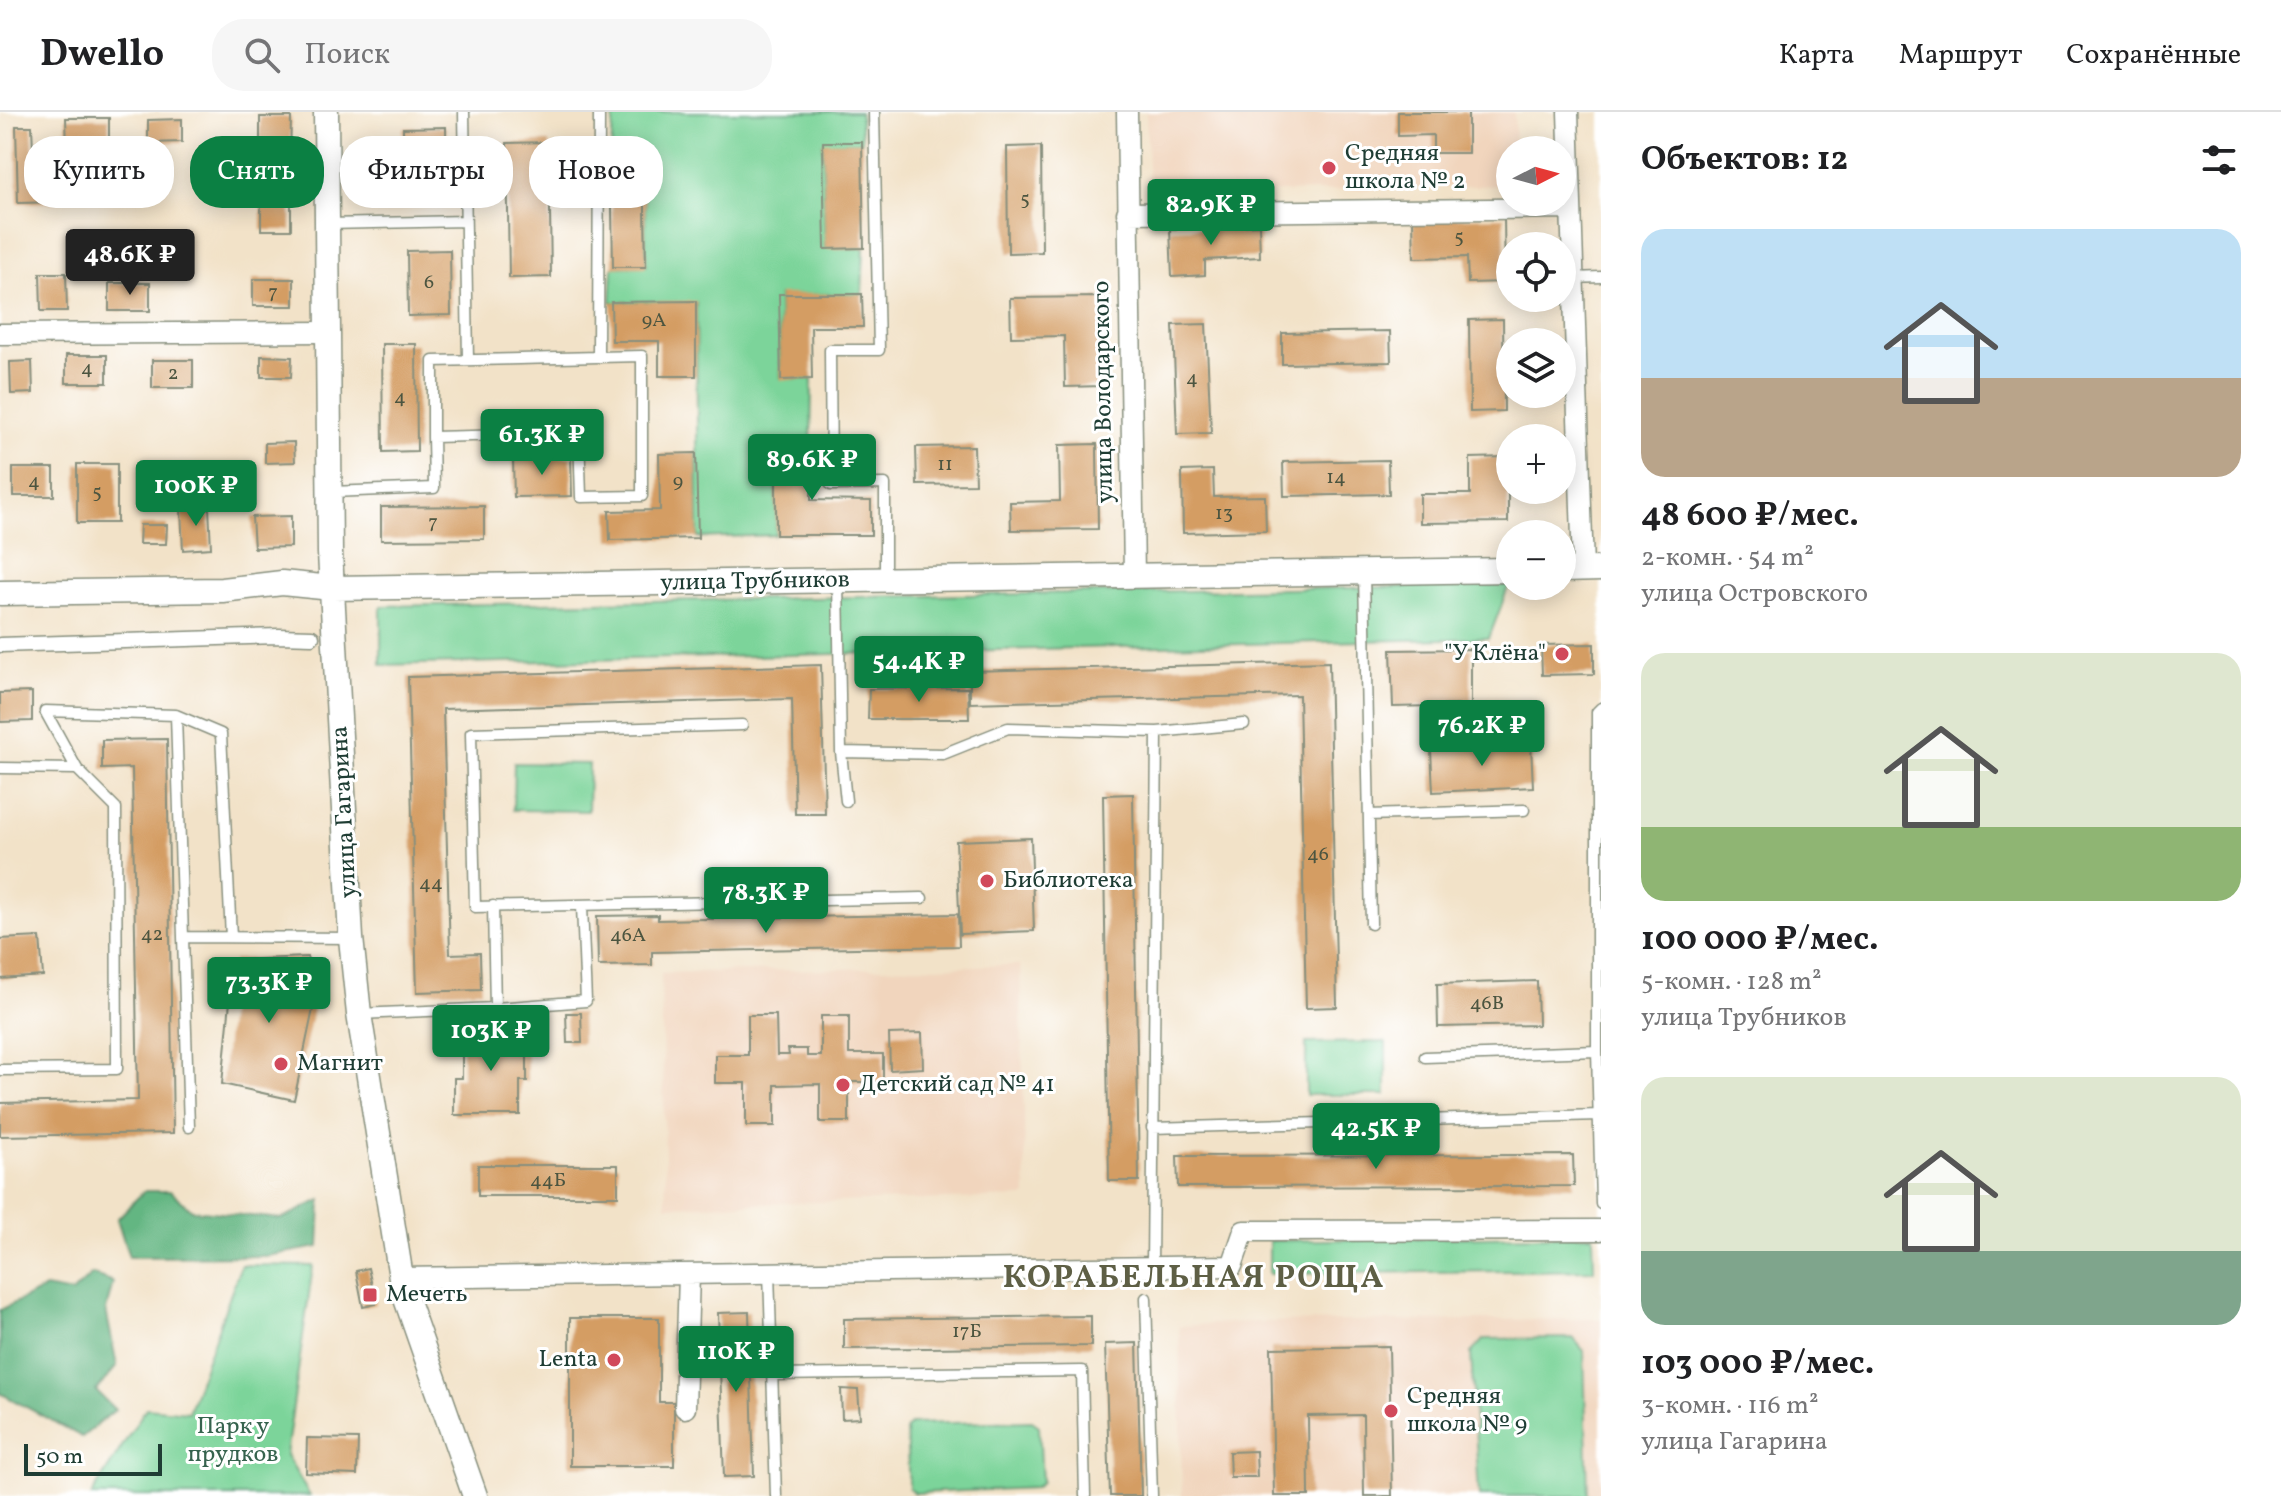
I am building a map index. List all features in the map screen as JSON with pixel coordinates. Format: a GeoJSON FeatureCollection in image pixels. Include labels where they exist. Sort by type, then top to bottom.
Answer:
{"type":"FeatureCollection","features":[{"type":"Feature","properties":{"kind":"street","name":"улица Гагарина"},"geometry":{"type":"LineString","coordinates":[[326,112],[332,588],[351,938],[359,1014],[401,1278],[475,1496]]}},
{"type":"Feature","properties":{"kind":"street","name":"улица Володарского"},"geometry":{"type":"LineString","coordinates":[[1127,112],[1134,576]]}},
{"type":"Feature","properties":{"kind":"street"},"geometry":{"type":"LineString","coordinates":[[1568,112],[1569,136]]}},
{"type":"Feature","properties":{"kind":"street"},"geometry":{"type":"LineString","coordinates":[[1127,213],[1496,209]]}},
{"type":"Feature","properties":{"kind":"street"},"geometry":{"type":"LineString","coordinates":[[1574,312],[1582,569]]}},
{"type":"Feature","properties":{"kind":"street"},"geometry":{"type":"LineString","coordinates":[[0,334],[329,332]]}},
{"type":"Feature","properties":{"kind":"street","name":"улица Трубников"},"geometry":{"type":"LineString","coordinates":[[0,593],[222,590],[282,583],[332,588],[1496,570]]}},
{"type":"Feature","properties":{"kind":"street"},"geometry":{"type":"LineString","coordinates":[[0,645],[312,637]]}},
{"type":"Feature","properties":{"kind":"street"},"geometry":{"type":"LineString","coordinates":[[401,1278],[1232,1266],[1244,1231],[1601,1230]]}},
{"type":"Feature","properties":{"kind":"street"},"geometry":{"type":"LineString","coordinates":[[685,1408],[689,1274]]}},
{"type":"Feature","properties":{"kind":"lane"},"geometry":{"type":"LineString","coordinates":[[464,112],[468,360]]}},
{"type":"Feature","properties":{"kind":"lane"},"geometry":{"type":"LineString","coordinates":[[598,357],[599,112]]}},
{"type":"Feature","properties":{"kind":"lane"},"geometry":{"type":"LineString","coordinates":[[874,112],[879,350],[830,350],[831,485],[885,484],[885,580]]}},
{"type":"Feature","properties":{"kind":"lane"},"geometry":{"type":"LineString","coordinates":[[328,224],[465,221]]}},
{"type":"Feature","properties":{"kind":"lane"},"geometry":{"type":"LineString","coordinates":[[1576,278],[1601,277]]}},
{"type":"Feature","properties":{"kind":"lane"},"geometry":{"type":"LineString","coordinates":[[331,492],[434,488],[433,437],[433,361],[642,356],[642,496],[581,497],[579,433],[433,437]]}},
{"type":"Feature","properties":{"kind":"lane"},"geometry":{"type":"LineString","coordinates":[[1364,573],[1371,924]]}},
{"type":"Feature","properties":{"kind":"lane"},"geometry":{"type":"LineString","coordinates":[[838,581],[841,752],[846,801]]}},
{"type":"Feature","properties":{"kind":"lane"},"geometry":{"type":"LineString","coordinates":[[1601,708],[1597,712],[1597,1051],[1601,1204]]}},
{"type":"Feature","properties":{"kind":"lane"},"geometry":{"type":"LineString","coordinates":[[0,1070],[117,1069],[116,808],[77,769],[45,711],[176,715],[221,734],[231,937]]}},
{"type":"Feature","properties":{"kind":"lane"},"geometry":{"type":"LineString","coordinates":[[176,715],[189,1127]]}},
{"type":"Feature","properties":{"kind":"lane"},"geometry":{"type":"LineString","coordinates":[[841,752],[943,754],[1008,728],[1157,732],[1244,724]]}},
{"type":"Feature","properties":{"kind":"lane"},"geometry":{"type":"LineString","coordinates":[[742,725],[471,733],[475,907],[922,898]]}},
{"type":"Feature","properties":{"kind":"lane"},"geometry":{"type":"LineString","coordinates":[[1152,1267],[1157,732]]}},
{"type":"Feature","properties":{"kind":"lane"},"geometry":{"type":"LineString","coordinates":[[0,768],[77,769]]}},
{"type":"Feature","properties":{"kind":"lane"},"geometry":{"type":"LineString","coordinates":[[1369,815],[1524,810]]}},
{"type":"Feature","properties":{"kind":"lane"},"geometry":{"type":"LineString","coordinates":[[493,906],[495,1008]]}},
{"type":"Feature","properties":{"kind":"lane"},"geometry":{"type":"LineString","coordinates":[[359,1014],[586,1001],[582,906]]}},
{"type":"Feature","properties":{"kind":"lane"},"geometry":{"type":"LineString","coordinates":[[183,937],[351,938]]}},
{"type":"Feature","properties":{"kind":"lane"},"geometry":{"type":"LineString","coordinates":[[1425,1057],[1597,1051]]}},
{"type":"Feature","properties":{"kind":"lane"},"geometry":{"type":"LineString","coordinates":[[1152,1128],[1599,1115]]}},
{"type":"Feature","properties":{"kind":"lane"},"geometry":{"type":"LineString","coordinates":[[769,1272],[776,1496]]}},
{"type":"Feature","properties":{"kind":"lane"},"geometry":{"type":"LineString","coordinates":[[1146,1298],[1152,1496]]}},
{"type":"Feature","properties":{"kind":"lane"},"geometry":{"type":"LineString","coordinates":[[772,1375],[1082,1371],[1085,1496]]}},
{"type":"Feature","properties":{"kind":"shaded area","name":"Средняя школа № 2"},"geometry":{"type":"Polygon","coordinates":[[[1146,112],[1514,112],[1515,136],[1496,136],[1496,185],[1149,196],[1146,112]]]}},
{"type":"Feature","properties":{"kind":"shaded area","name":"Детский сад № 41"},"geometry":{"type":"Polygon","coordinates":[[[1020,965],[1026,1197],[666,1206],[661,973],[1020,965]]]}},
{"type":"Feature","properties":{"kind":"shaded area","name":"Средняя школа № 9"},"geometry":{"type":"Polygon","coordinates":[[[1601,1319],[1601,1496],[1182,1496],[1179,1326],[1249,1322],[1601,1319]]]}},
{"type":"Feature","properties":{"kind":"green space"},"geometry":{"type":"Polygon","coordinates":[[[614,112],[860,112],[862,142],[823,143],[825,248],[864,248],[862,294],[779,295],[781,379],[812,379],[811,446],[776,447],[776,535],[698,538],[696,302],[611,302],[613,267],[646,266],[645,208],[663,208],[663,136],[612,136],[614,112]]]}},
{"type":"Feature","properties":{"kind":"green space"},"geometry":{"type":"Polygon","coordinates":[[[1496,585],[1496,600],[1503,600],[1489,638],[381,665],[381,606],[1496,585]]]}},
{"type":"Feature","properties":{"kind":"green space"},"geometry":{"type":"Polygon","coordinates":[[[514,763],[589,764],[588,811],[513,810],[514,763]]]}},
{"type":"Feature","properties":{"kind":"green space"},"geometry":{"type":"Polygon","coordinates":[[[1386,1042],[1386,1095],[1306,1095],[1306,1043],[1386,1042]]]}},
{"type":"Feature","properties":{"kind":"green space"},"geometry":{"type":"Polygon","coordinates":[[[144,1191],[170,1191],[192,1210],[281,1219],[321,1200],[319,1247],[267,1256],[129,1257],[117,1219],[144,1191]]]}},
{"type":"Feature","properties":{"kind":"green space"},"geometry":{"type":"Polygon","coordinates":[[[1593,1235],[1594,1270],[1269,1274],[1269,1241],[1593,1235]]]}},
{"type":"Feature","properties":{"kind":"green space","name":"Парк у прудков"},"geometry":{"type":"Polygon","coordinates":[[[241,1265],[313,1266],[286,1455],[310,1496],[91,1496],[146,1408],[188,1412],[241,1265]]]}},
{"type":"Feature","properties":{"kind":"green space"},"geometry":{"type":"Polygon","coordinates":[[[92,1274],[113,1282],[106,1310],[117,1366],[96,1391],[115,1410],[82,1437],[0,1393],[0,1310],[45,1288],[72,1293],[92,1274]]]}},
{"type":"Feature","properties":{"kind":"green space"},"geometry":{"type":"Polygon","coordinates":[[[1573,1338],[1584,1351],[1588,1496],[1479,1496],[1471,1353],[1484,1339],[1573,1338]]]}},
{"type":"Feature","properties":{"kind":"green space"},"geometry":{"type":"Polygon","coordinates":[[[1032,1421],[1039,1426],[1042,1482],[1036,1488],[915,1493],[909,1488],[906,1429],[911,1424],[1032,1421]]]}},
{"type":"Feature","properties":{"kind":"building"},"geometry":{"type":"Polygon","coordinates":[[[1398,112],[1468,112],[1468,153],[1433,153],[1433,135],[1398,136],[1398,112]]]}},
{"type":"Feature","properties":{"kind":"building"},"geometry":{"type":"Polygon","coordinates":[[[260,117],[291,117],[291,136],[260,136],[260,117]]]}},
{"type":"Feature","properties":{"kind":"building"},"geometry":{"type":"Polygon","coordinates":[[[66,118],[109,118],[109,136],[67,136],[66,118]]]}},
{"type":"Feature","properties":{"kind":"building"},"geometry":{"type":"Polygon","coordinates":[[[182,119],[182,142],[174,142],[174,136],[148,136],[148,120],[182,119]]]}},
{"type":"Feature","properties":{"kind":"building"},"geometry":{"type":"Polygon","coordinates":[[[16,126],[32,126],[32,136],[24,136],[24,203],[18,203],[16,126]]]}},
{"type":"Feature","properties":{"kind":"building"},"geometry":{"type":"Polygon","coordinates":[[[446,127],[446,136],[403,136],[403,128],[446,127]]]}},
{"type":"Feature","properties":{"kind":"building"},"geometry":{"type":"Polygon","coordinates":[[[529,142],[529,208],[550,208],[551,277],[509,278],[508,208],[513,208],[513,143],[529,142]]]}},
{"type":"Feature","properties":{"kind":"building"},"geometry":{"type":"Polygon","coordinates":[[[823,142],[862,142],[864,248],[825,249],[823,142]]]}},
{"type":"Feature","properties":{"kind":"building"},"geometry":{"type":"Polygon","coordinates":[[[1041,146],[1042,252],[1008,253],[1007,147],[1041,146]]]}},
{"type":"Feature","properties":{"kind":"building"},"geometry":{"type":"Polygon","coordinates":[[[261,208],[291,208],[291,230],[261,230],[261,208]]]}},
{"type":"Feature","properties":{"kind":"building"},"geometry":{"type":"Polygon","coordinates":[[[612,208],[645,208],[646,267],[613,267],[612,208]]]}},
{"type":"Feature","properties":{"kind":"building"},"geometry":{"type":"Polygon","coordinates":[[[1504,217],[1504,232],[1496,232],[1496,282],[1468,283],[1467,257],[1414,258],[1413,219],[1504,217]]]}},
{"type":"Feature","properties":{"kind":"building"},"geometry":{"type":"Polygon","coordinates":[[[1259,225],[1260,257],[1205,260],[1205,275],[1172,277],[1170,229],[1259,225]]]}},
{"type":"Feature","properties":{"kind":"building"},"geometry":{"type":"Polygon","coordinates":[[[450,250],[451,315],[408,316],[407,251],[450,250]]]}},
{"type":"Feature","properties":{"kind":"building"},"geometry":{"type":"Polygon","coordinates":[[[40,273],[66,273],[67,311],[41,311],[40,273]]]}},
{"type":"Feature","properties":{"kind":"building"},"geometry":{"type":"Polygon","coordinates":[[[253,279],[294,279],[294,306],[253,306],[253,279]]]}},
{"type":"Feature","properties":{"kind":"building"},"geometry":{"type":"Polygon","coordinates":[[[109,283],[150,283],[150,311],[109,311],[109,283]]]}},
{"type":"Feature","properties":{"kind":"building"},"geometry":{"type":"Polygon","coordinates":[[[779,294],[862,294],[863,327],[811,327],[812,379],[781,380],[779,294]]]}},
{"type":"Feature","properties":{"kind":"building"},"geometry":{"type":"Polygon","coordinates":[[[1101,297],[1102,386],[1065,387],[1064,336],[1011,337],[1010,298],[1101,297]]]}},
{"type":"Feature","properties":{"kind":"building"},"geometry":{"type":"Polygon","coordinates":[[[696,301],[696,376],[659,376],[659,341],[612,341],[611,302],[696,301]]]}},
{"type":"Feature","properties":{"kind":"building"},"geometry":{"type":"Polygon","coordinates":[[[1503,319],[1503,328],[1496,328],[1496,408],[1504,408],[1504,411],[1470,412],[1469,320],[1503,319]]]}},
{"type":"Feature","properties":{"kind":"building"},"geometry":{"type":"Polygon","coordinates":[[[1206,324],[1211,433],[1177,434],[1173,325],[1206,324]]]}},
{"type":"Feature","properties":{"kind":"building"},"geometry":{"type":"Polygon","coordinates":[[[1390,331],[1391,362],[1282,364],[1282,333],[1390,331]]]}},
{"type":"Feature","properties":{"kind":"building"},"geometry":{"type":"Polygon","coordinates":[[[382,344],[416,344],[417,451],[383,452],[382,344]]]}},
{"type":"Feature","properties":{"kind":"building"},"geometry":{"type":"Polygon","coordinates":[[[66,355],[107,355],[107,383],[66,383],[66,355]]]}},
{"type":"Feature","properties":{"kind":"building"},"geometry":{"type":"Polygon","coordinates":[[[261,356],[292,357],[291,377],[261,377],[261,356]]]}},
{"type":"Feature","properties":{"kind":"building"},"geometry":{"type":"Polygon","coordinates":[[[152,360],[193,360],[193,388],[152,388],[152,360]]]}},
{"type":"Feature","properties":{"kind":"building"},"geometry":{"type":"Polygon","coordinates":[[[32,361],[33,393],[11,394],[10,362],[32,361]]]}},
{"type":"Feature","properties":{"kind":"building"},"geometry":{"type":"Polygon","coordinates":[[[294,442],[295,462],[265,463],[265,443],[294,442]]]}},
{"type":"Feature","properties":{"kind":"building"},"geometry":{"type":"Polygon","coordinates":[[[1097,444],[1098,529],[1011,530],[1010,502],[1060,501],[1059,445],[1097,444]]]}},
{"type":"Feature","properties":{"kind":"building"},"geometry":{"type":"Polygon","coordinates":[[[776,446],[811,447],[811,500],[871,501],[871,535],[776,535],[776,446]]]}},
{"type":"Feature","properties":{"kind":"building"},"geometry":{"type":"Polygon","coordinates":[[[974,446],[975,484],[917,485],[916,447],[974,446]]]}},
{"type":"Feature","properties":{"kind":"building"},"geometry":{"type":"Polygon","coordinates":[[[696,453],[698,538],[610,540],[609,511],[660,510],[659,454],[696,453]]]}},
{"type":"Feature","properties":{"kind":"building"},"geometry":{"type":"Polygon","coordinates":[[[571,457],[572,496],[514,497],[513,458],[571,457]]]}},
{"type":"Feature","properties":{"kind":"building"},"geometry":{"type":"Polygon","coordinates":[[[1496,457],[1496,504],[1508,504],[1508,520],[1420,523],[1420,494],[1470,494],[1470,458],[1496,457]]]}},
{"type":"Feature","properties":{"kind":"building"},"geometry":{"type":"Polygon","coordinates":[[[1388,460],[1389,494],[1284,496],[1283,462],[1388,460]]]}},
{"type":"Feature","properties":{"kind":"building"},"geometry":{"type":"Polygon","coordinates":[[[77,464],[117,464],[117,523],[77,523],[77,464]]]}},
{"type":"Feature","properties":{"kind":"building"},"geometry":{"type":"Polygon","coordinates":[[[13,468],[54,468],[54,496],[13,496],[13,468]]]}},
{"type":"Feature","properties":{"kind":"building"},"geometry":{"type":"Polygon","coordinates":[[[1213,470],[1214,497],[1265,496],[1266,531],[1183,533],[1182,471],[1213,470]]]}},
{"type":"Feature","properties":{"kind":"building"},"geometry":{"type":"Polygon","coordinates":[[[484,506],[484,539],[381,540],[381,507],[484,506]]]}},
{"type":"Feature","properties":{"kind":"building"},"geometry":{"type":"Polygon","coordinates":[[[209,507],[211,548],[183,550],[181,509],[209,507]]]}},
{"type":"Feature","properties":{"kind":"building"},"geometry":{"type":"Polygon","coordinates":[[[291,516],[291,547],[254,548],[252,517],[291,516]]]}},
{"type":"Feature","properties":{"kind":"building"},"geometry":{"type":"Polygon","coordinates":[[[140,525],[167,525],[166,544],[139,544],[140,525]]]}},
{"type":"Feature","properties":{"kind":"building"},"geometry":{"type":"Polygon","coordinates":[[[1594,644],[1594,674],[1542,675],[1541,645],[1594,644]]]}},
{"type":"Feature","properties":{"kind":"building"},"geometry":{"type":"Polygon","coordinates":[[[1471,649],[1471,705],[1393,707],[1391,650],[1471,649]]]}},
{"type":"Feature","properties":{"kind":"building"},"geometry":{"type":"Polygon","coordinates":[[[1329,662],[1337,1007],[1306,1008],[1299,695],[970,703],[970,671],[1329,662]]]}},
{"type":"Feature","properties":{"kind":"building"},"geometry":{"type":"Polygon","coordinates":[[[821,665],[825,814],[795,814],[792,699],[443,709],[450,954],[480,953],[481,990],[417,992],[408,677],[821,665]]]}},
{"type":"Feature","properties":{"kind":"building"},"geometry":{"type":"Polygon","coordinates":[[[968,688],[969,719],[868,719],[869,689],[968,688]]]}},
{"type":"Feature","properties":{"kind":"building"},"geometry":{"type":"Polygon","coordinates":[[[32,692],[32,721],[0,722],[0,693],[32,692]]]}},
{"type":"Feature","properties":{"kind":"building"},"geometry":{"type":"Polygon","coordinates":[[[167,739],[173,1133],[0,1136],[0,1103],[138,1100],[132,768],[102,769],[102,740],[167,739]]]}},
{"type":"Feature","properties":{"kind":"building"},"geometry":{"type":"Polygon","coordinates":[[[1531,745],[1533,787],[1433,792],[1431,750],[1531,745]]]}},
{"type":"Feature","properties":{"kind":"building"},"geometry":{"type":"Polygon","coordinates":[[[1133,794],[1139,1181],[1109,1181],[1103,795],[1133,794]]]}},
{"type":"Feature","properties":{"kind":"building"},"geometry":{"type":"Polygon","coordinates":[[[1031,838],[1034,931],[960,934],[956,841],[1031,838]]]}},
{"type":"Feature","properties":{"kind":"building"},"geometry":{"type":"Polygon","coordinates":[[[958,914],[959,946],[652,952],[652,965],[598,966],[597,916],[658,915],[658,920],[958,914]]]}},
{"type":"Feature","properties":{"kind":"building"},"geometry":{"type":"Polygon","coordinates":[[[40,937],[43,976],[0,979],[0,939],[40,937]]]}},
{"type":"Feature","properties":{"kind":"building"},"geometry":{"type":"Polygon","coordinates":[[[307,957],[317,990],[294,1100],[222,1084],[234,960],[307,957]]]}},
{"type":"Feature","properties":{"kind":"building"},"geometry":{"type":"Polygon","coordinates":[[[1537,981],[1538,1025],[1438,1027],[1437,984],[1537,981]]]}},
{"type":"Feature","properties":{"kind":"building"},"geometry":{"type":"Polygon","coordinates":[[[566,1013],[581,1013],[582,1043],[567,1043],[566,1013]]]}},
{"type":"Feature","properties":{"kind":"building"},"geometry":{"type":"Polygon","coordinates":[[[748,1015],[776,1015],[777,1055],[789,1055],[788,1049],[807,1049],[807,1056],[821,1056],[821,1016],[849,1016],[849,1054],[883,1054],[883,1082],[849,1082],[849,1122],[820,1122],[820,1084],[775,1085],[775,1126],[746,1126],[746,1083],[715,1083],[715,1055],[748,1055],[748,1015]]]}},
{"type":"Feature","properties":{"kind":"building"},"geometry":{"type":"Polygon","coordinates":[[[462,1030],[527,1030],[527,1081],[520,1081],[520,1115],[454,1115],[454,1078],[462,1078],[462,1030]]]}},
{"type":"Feature","properties":{"kind":"building"},"geometry":{"type":"Polygon","coordinates":[[[922,1033],[923,1068],[890,1070],[889,1034],[922,1033]]]}},
{"type":"Feature","properties":{"kind":"building"},"geometry":{"type":"Polygon","coordinates":[[[1573,1155],[1574,1186],[1178,1187],[1177,1156],[1573,1155]]]}},
{"type":"Feature","properties":{"kind":"building"},"geometry":{"type":"Polygon","coordinates":[[[478,1165],[618,1165],[618,1196],[478,1196],[478,1165]]]}},
{"type":"Feature","properties":{"kind":"building"},"geometry":{"type":"Polygon","coordinates":[[[368,1268],[376,1304],[363,1307],[356,1271],[368,1268]]]}},
{"type":"Feature","properties":{"kind":"building"},"geometry":{"type":"Polygon","coordinates":[[[749,1312],[754,1476],[724,1477],[718,1313],[749,1312]]]}},
{"type":"Feature","properties":{"kind":"building"},"geometry":{"type":"Polygon","coordinates":[[[1091,1316],[1091,1346],[844,1349],[844,1319],[1091,1316]]]}},
{"type":"Feature","properties":{"kind":"building","name":"Lenta"},"geometry":{"type":"Polygon","coordinates":[[[570,1318],[659,1318],[659,1402],[674,1402],[674,1466],[570,1466],[570,1318]]]}},
{"type":"Feature","properties":{"kind":"building"},"geometry":{"type":"Polygon","coordinates":[[[1137,1343],[1141,1496],[1110,1496],[1105,1344],[1137,1343]]]}},
{"type":"Feature","properties":{"kind":"building"},"geometry":{"type":"Polygon","coordinates":[[[1389,1346],[1392,1496],[1364,1496],[1363,1415],[1308,1416],[1309,1496],[1274,1496],[1271,1348],[1389,1346]]]}},
{"type":"Feature","properties":{"kind":"building"},"geometry":{"type":"Polygon","coordinates":[[[841,1389],[858,1390],[860,1418],[842,1419],[841,1389]]]}},
{"type":"Feature","properties":{"kind":"building"},"geometry":{"type":"Polygon","coordinates":[[[307,1438],[358,1439],[357,1475],[306,1473],[307,1438]]]}},
{"type":"Feature","properties":{"kind":"building"},"geometry":{"type":"Polygon","coordinates":[[[1256,1451],[1257,1477],[1230,1477],[1229,1452],[1256,1451]]]}},
{"type":"Feature","properties":{"kind":"place","name":"Средняя школа № 2"},"geometry":{"type":"Point","coordinates":[1329,168]}},
{"type":"Feature","properties":{"kind":"place","name":"\"У Клёна\""},"geometry":{"type":"Point","coordinates":[1562,654]}},
{"type":"Feature","properties":{"kind":"place","name":"Библиотека"},"geometry":{"type":"Point","coordinates":[987,881]}},
{"type":"Feature","properties":{"kind":"place","name":"Магнит"},"geometry":{"type":"Point","coordinates":[281,1064]}},
{"type":"Feature","properties":{"kind":"place","name":"Детский сад № 41"},"geometry":{"type":"Point","coordinates":[843,1085]}},
{"type":"Feature","properties":{"kind":"place","name":"Мечеть"},"geometry":{"type":"Point","coordinates":[370,1295]}},
{"type":"Feature","properties":{"kind":"place","name":"Lenta"},"geometry":{"type":"Point","coordinates":[614,1360]}},
{"type":"Feature","properties":{"kind":"place","name":"Средняя школа № 9"},"geometry":{"type":"Point","coordinates":[1391,1411]}},
{"type":"Feature","properties":{"kind":"district","name":"КОРАБЕЛЬНАЯ РОЩА"},"geometry":{"type":"Point","coordinates":[1194,1279]}}]}
